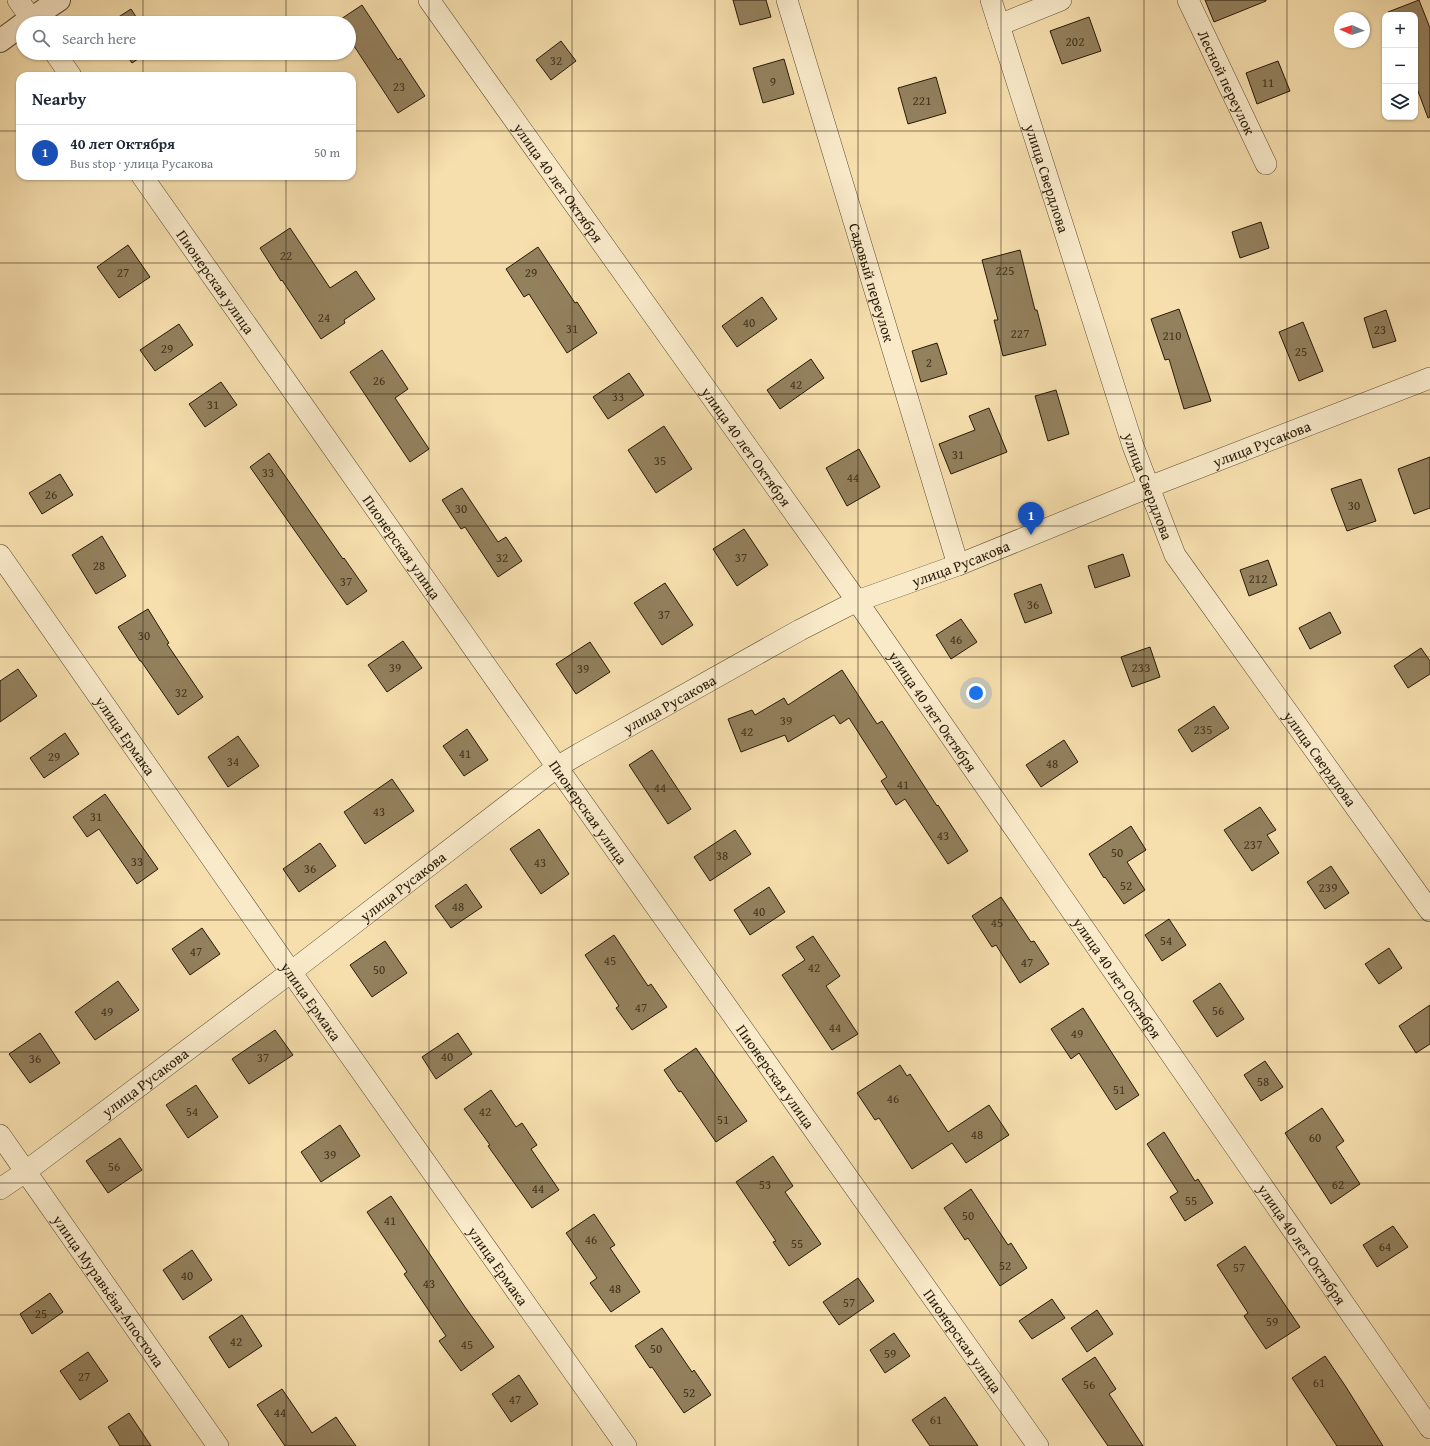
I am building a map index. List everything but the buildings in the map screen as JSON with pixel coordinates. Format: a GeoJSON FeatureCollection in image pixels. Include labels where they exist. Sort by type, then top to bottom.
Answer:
{"type":"FeatureCollection","features":[{"type":"Feature","properties":{"kind":"street"},"geometry":{"type":"LineString","coordinates":[[18,0],[25,16]]}},
{"type":"Feature","properties":{"kind":"street"},"geometry":{"type":"LineString","coordinates":[[36,16],[59,0]]}},
{"type":"Feature","properties":{"kind":"street","name":"улица 40 лет Октября"},"geometry":{"type":"LineString","coordinates":[[429,0],[857,601],[1430,1428]]}},
{"type":"Feature","properties":{"kind":"street","name":"Садовый переулок"},"geometry":{"type":"LineString","coordinates":[[788,0],[958,565]]}},
{"type":"Feature","properties":{"kind":"street","name":"улица Свердлова"},"geometry":{"type":"LineString","coordinates":[[991,0],[1133,446],[1175,555],[1430,911]]}},
{"type":"Feature","properties":{"kind":"street"},"geometry":{"type":"LineString","coordinates":[[999,25],[1061,0]]}},
{"type":"Feature","properties":{"kind":"street","name":"Лесной переулок"},"geometry":{"type":"LineString","coordinates":[[1188,0],[1266,164]]}},
{"type":"Feature","properties":{"kind":"street"},"geometry":{"type":"LineString","coordinates":[[0,41],[16,30]]}},
{"type":"Feature","properties":{"kind":"street"},"geometry":{"type":"LineString","coordinates":[[60,60],[68,72]]}},
{"type":"Feature","properties":{"kind":"street","name":"Пионерская улица"},"geometry":{"type":"LineString","coordinates":[[145,180],[557,767],[1038,1446]]}},
{"type":"Feature","properties":{"kind":"street","name":"улица Русакова"},"geometry":{"type":"LineString","coordinates":[[0,1189],[25,1172],[291,972],[557,767],[780,642],[857,601],[958,565],[1149,487],[1430,378]]}},
{"type":"Feature","properties":{"kind":"street","name":"улица Ермака"},"geometry":{"type":"LineString","coordinates":[[0,555],[291,972],[626,1446]]}},
{"type":"Feature","properties":{"kind":"street","name":"улица Муравьёва-Апостола"},"geometry":{"type":"LineString","coordinates":[[0,1135],[218,1446]]}},
{"type":"Feature","properties":{"kind":"place","name":"40 лет Октября"},"geometry":{"type":"Point","coordinates":[1031,535]}}]}
